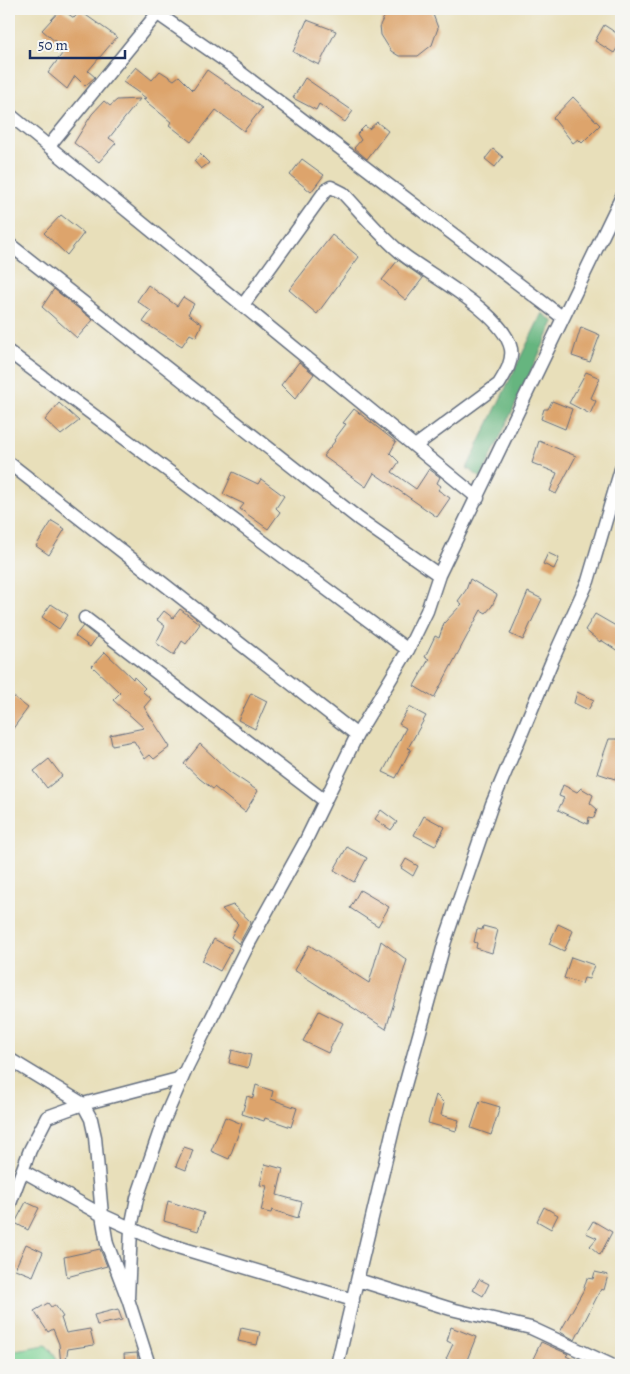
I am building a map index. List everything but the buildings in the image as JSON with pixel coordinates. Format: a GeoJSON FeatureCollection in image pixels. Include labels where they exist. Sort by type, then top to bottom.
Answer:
{"type":"FeatureCollection","features":[{"type":"Feature","properties":{"kind":"street"},"geometry":{"type":"LineString","coordinates":[[49,146],[159,10],[562,317]]}},
{"type":"Feature","properties":{"kind":"street"},"geometry":{"type":"LineString","coordinates":[[9,114],[478,498]]}},
{"type":"Feature","properties":{"kind":"street"},"geometry":{"type":"LineString","coordinates":[[243,305],[326,190],[331,187],[343,194],[404,255],[484,311],[503,332],[511,348],[507,372],[499,384],[415,446]]}},
{"type":"Feature","properties":{"kind":"street"},"geometry":{"type":"LineString","coordinates":[[128,1299],[131,1228],[137,1198],[163,1122],[187,1067],[248,945],[305,842],[357,735],[408,650],[428,610],[439,574],[478,498],[562,317],[621,198]]}},
{"type":"Feature","properties":{"kind":"street"},"geometry":{"type":"LineString","coordinates":[[9,244],[359,519],[439,574]]}},
{"type":"Feature","properties":{"kind":"street"},"geometry":{"type":"LineString","coordinates":[[9,352],[56,389],[408,650]]}},
{"type":"Feature","properties":{"kind":"street"},"geometry":{"type":"LineString","coordinates":[[9,464],[357,735]]}},
{"type":"Feature","properties":{"kind":"street"},"geometry":{"type":"LineString","coordinates":[[337,1365],[394,1125],[445,941],[496,796],[588,581],[621,469]]}},
{"type":"Feature","properties":{"kind":"street"},"geometry":{"type":"LineString","coordinates":[[85,618],[325,800]]}},
{"type":"Feature","properties":{"kind":"street"},"geometry":{"type":"LineString","coordinates":[[9,1059],[83,1104],[91,1119],[95,1137],[102,1216],[107,1244],[128,1299],[148,1365]]}},
{"type":"Feature","properties":{"kind":"street"},"geometry":{"type":"LineString","coordinates":[[9,1206],[30,1150],[48,1117],[83,1104],[178,1080],[187,1067]]}},
{"type":"Feature","properties":{"kind":"street"},"geometry":{"type":"LineString","coordinates":[[23,1171],[102,1216],[190,1252],[353,1300]]}},
{"type":"Feature","properties":{"kind":"street"},"geometry":{"type":"LineString","coordinates":[[358,1280],[451,1309],[531,1328],[611,1365]]}},
{"type":"Feature","properties":{"kind":"green space"},"geometry":{"type":"Polygon","coordinates":[[[542,313],[554,322],[481,478],[467,468],[542,313]]]}},
{"type":"Feature","properties":{"kind":"green space"},"geometry":{"type":"Polygon","coordinates":[[[46,1345],[56,1357],[55,1365],[9,1365],[9,1351],[46,1345]]]}}]}
